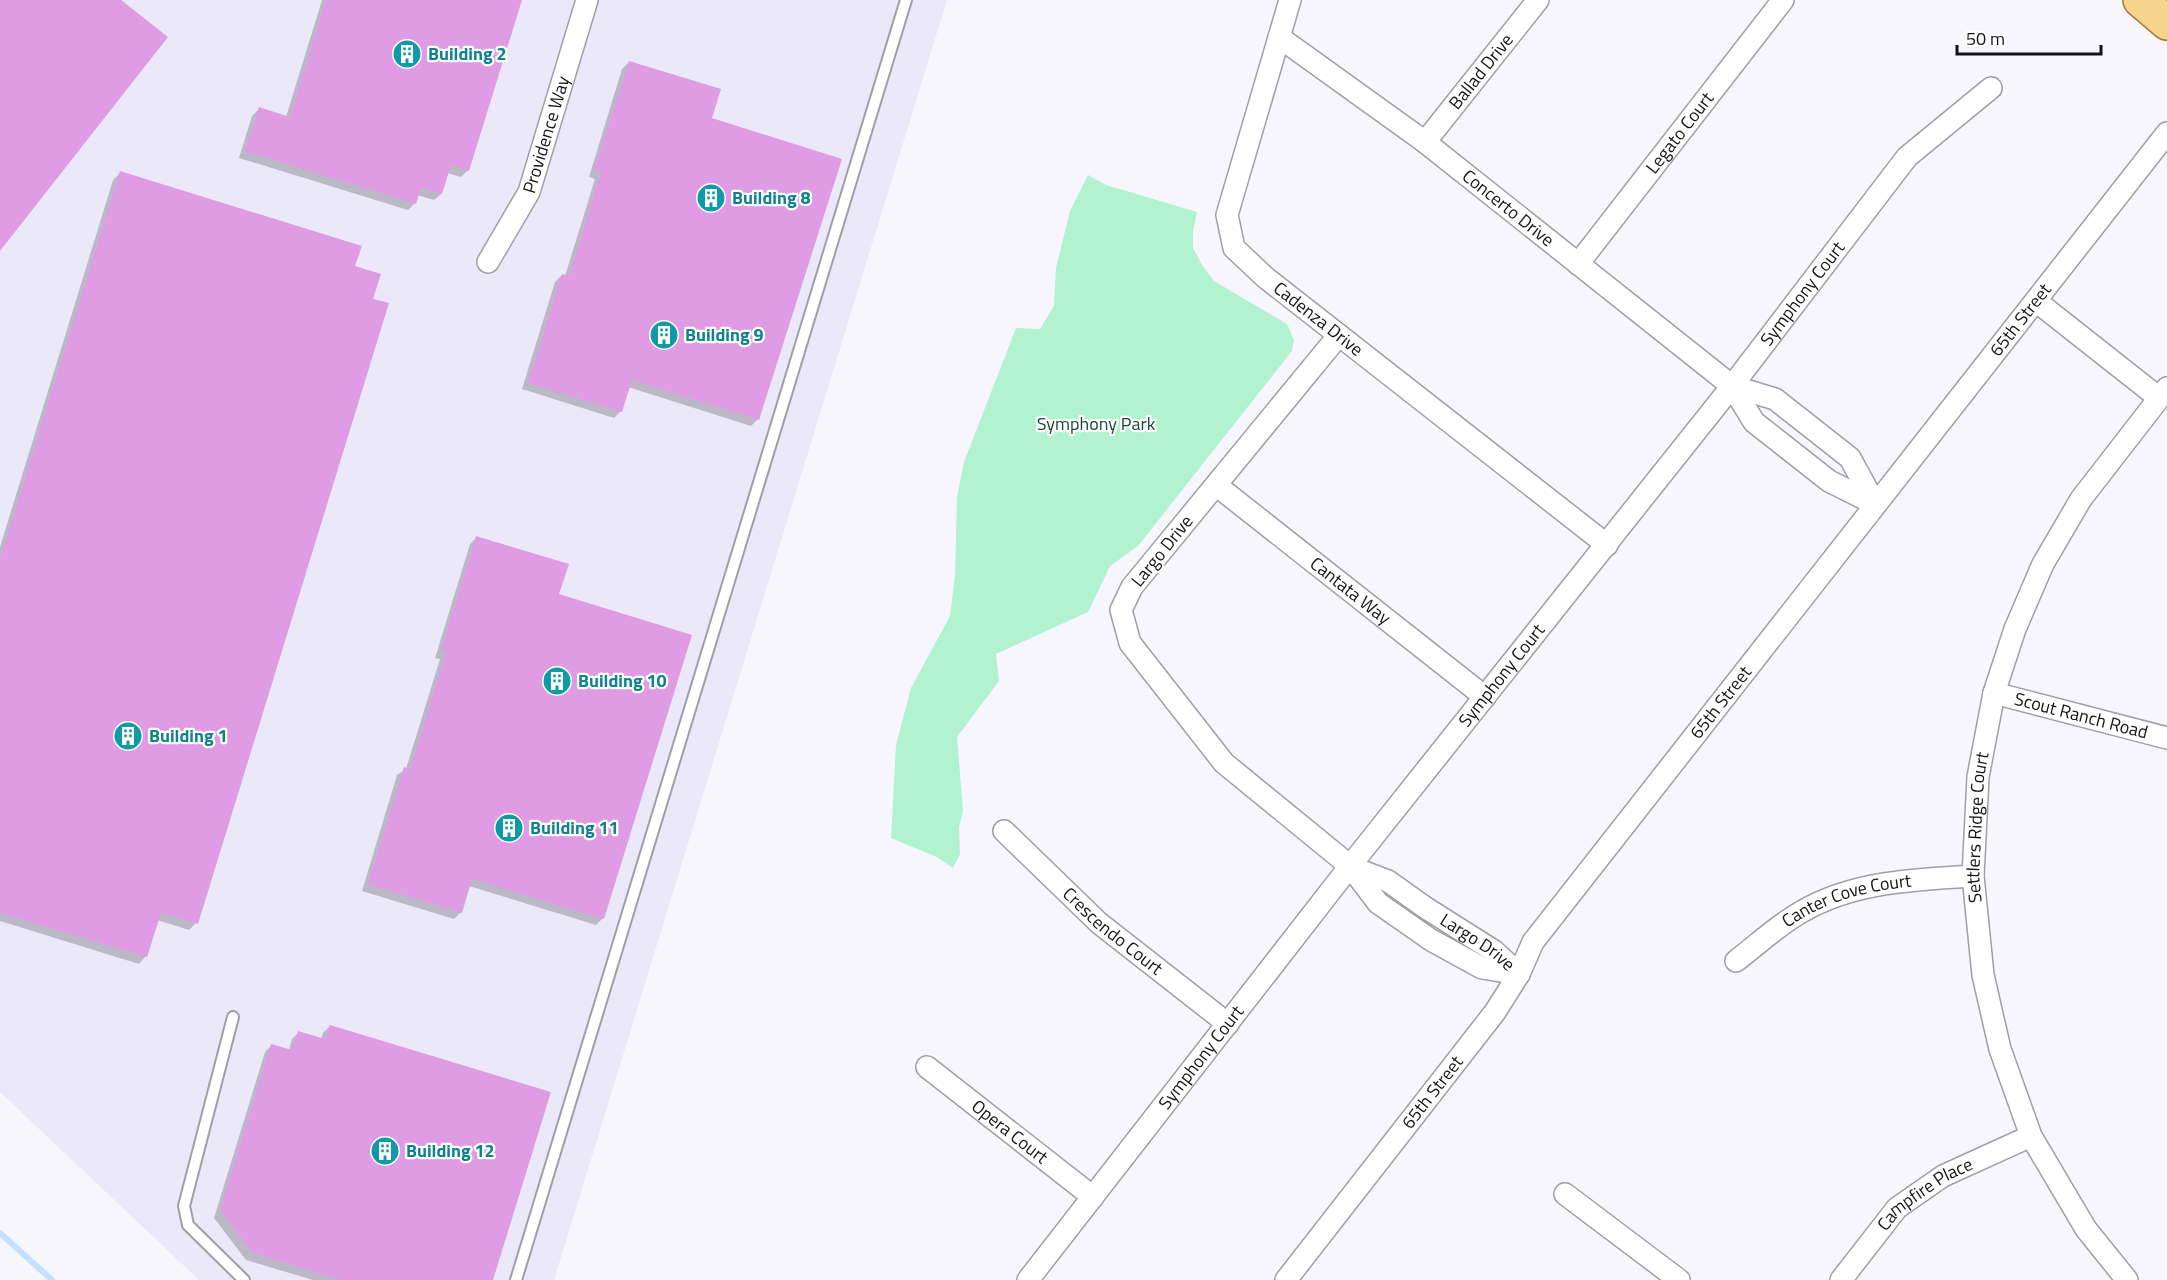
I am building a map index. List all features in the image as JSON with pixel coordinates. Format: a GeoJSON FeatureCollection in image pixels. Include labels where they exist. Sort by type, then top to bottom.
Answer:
{"type":"FeatureCollection","features":[{"type":"Feature","properties":{"kind":"main road"},"geometry":{"type":"LineString","coordinates":[[2140,0],[2167,23]]}},
{"type":"Feature","properties":{"kind":"street","name":"Providence Way"},"geometry":{"type":"LineString","coordinates":[[489,262],[529,192],[587,0]]}},
{"type":"Feature","properties":{"kind":"street","name":"Cadenza Drive"},"geometry":{"type":"LineString","coordinates":[[1290,0],[1227,215],[1234,248],[1266,278],[1607,545]]}},
{"type":"Feature","properties":{"kind":"street","name":"Ballad Drive"},"geometry":{"type":"LineString","coordinates":[[1425,142],[1538,0]]}},
{"type":"Feature","properties":{"kind":"street","name":"Legato Court"},"geometry":{"type":"LineString","coordinates":[[1578,264],[1783,0]]}},
{"type":"Feature","properties":{"kind":"street","name":"Concerto Drive"},"geometry":{"type":"LineString","coordinates":[[1279,37],[1425,142],[1732,386],[1754,422],[1829,481],[1875,504]]}},
{"type":"Feature","properties":{"kind":"street","name":"Symphony Court"},"geometry":{"type":"LineString","coordinates":[[1028,1280],[1350,866],[1732,386],[1907,157],[1991,88]]}},
{"type":"Feature","properties":{"kind":"street","name":"65th Street"},"geometry":{"type":"LineString","coordinates":[[1287,1280],[1495,1012],[1519,974],[1533,942],[2167,133]]}},
{"type":"Feature","properties":{"kind":"street"},"geometry":{"type":"LineString","coordinates":[[2036,301],[2163,393]]}},
{"type":"Feature","properties":{"kind":"street","name":"Largo Drive"},"geometry":{"type":"LineString","coordinates":[[1339,335],[1132,587],[1121,610],[1130,643],[1224,763],[1350,866],[1388,881],[1494,951],[1519,974]]}},
{"type":"Feature","properties":{"kind":"street","name":"Concerto Drive"},"geometry":{"type":"LineString","coordinates":[[1732,386],[1775,399],[1850,458],[1875,504]]}},
{"type":"Feature","properties":{"kind":"street","name":"Settlers Ridge Court"},"geometry":{"type":"LineString","coordinates":[[2127,1280],[2086,1229],[2031,1136],[2000,1049],[1983,975],[1973,876],[1978,777],[1994,693],[2015,628],[2043,564],[2080,499],[2163,393]]}},
{"type":"Feature","properties":{"kind":"street","name":"Cantata Way"},"geometry":{"type":"LineString","coordinates":[[1216,485],[1485,697]]}},
{"type":"Feature","properties":{"kind":"street","name":"Scout Ranch Road"},"geometry":{"type":"LineString","coordinates":[[1994,693],[2167,738]]}},
{"type":"Feature","properties":{"kind":"street","name":"Crescendo Court"},"geometry":{"type":"LineString","coordinates":[[1004,831],[1099,923],[1228,1024]]}},
{"type":"Feature","properties":{"kind":"street","name":"Canter Cove Court"},"geometry":{"type":"LineString","coordinates":[[1736,961],[1802,911],[1845,893],[1892,881],[1973,876]]}},
{"type":"Feature","properties":{"kind":"street","name":"Opera Court"},"geometry":{"type":"LineString","coordinates":[[927,1067],[1093,1197]]}},
{"type":"Feature","properties":{"kind":"street","name":"Campfire Place"},"geometry":{"type":"LineString","coordinates":[[1840,1280],[1897,1208],[1942,1176],[2031,1136]]}},
{"type":"Feature","properties":{"kind":"street"},"geometry":{"type":"LineString","coordinates":[[1565,1194],[1679,1280]]}},
{"type":"Feature","properties":{"kind":"lane"},"geometry":{"type":"LineString","coordinates":[[516,1280],[906,0]]}},
{"type":"Feature","properties":{"kind":"lane"},"geometry":{"type":"LineString","coordinates":[[233,1017],[184,1206],[188,1225],[244,1280]]}},
{"type":"Feature","properties":{"kind":"shaded area"},"geometry":{"type":"Polygon","coordinates":[[[0,0],[947,0],[554,1280],[199,1280],[0,1092],[0,0]]]}},
{"type":"Feature","properties":{"kind":"green space","name":"Symphony Park"},"geometry":{"type":"Polygon","coordinates":[[[1088,175],[1106,185],[1197,212],[1193,231],[1193,248],[1202,265],[1214,281],[1287,324],[1294,340],[1292,351],[1138,546],[1110,566],[1088,612],[996,654],[999,681],[957,737],[963,811],[959,827],[960,854],[953,868],[937,857],[891,838],[896,745],[911,688],[950,616],[955,576],[957,497],[964,462],[1016,328],[1040,329],[1054,306],[1056,268],[1070,211],[1088,175]]]}},
{"type":"Feature","properties":{"kind":"building"},"geometry":{"type":"Polygon","coordinates":[[[0,0],[121,0],[168,37],[0,251],[0,0]]]}},
{"type":"Feature","properties":{"kind":"building","name":"Building 2"},"geometry":{"type":"Polygon","coordinates":[[[326,0],[522,0],[469,171],[451,165],[442,194],[421,188],[416,204],[245,151],[259,107],[290,117],[326,0]]]}},
{"type":"Feature","properties":{"kind":"building"},"geometry":{"type":"Polygon","coordinates":[[[629,61],[721,89],[712,118],[842,159],[759,420],[632,380],[622,412],[528,383],[562,274],[569,276],[601,172],[594,170],[629,61]]]}},
{"type":"Feature","properties":{"kind":"building","name":"Building 1"},"geometry":{"type":"Polygon","coordinates":[[[120,171],[362,246],[355,266],[381,274],[373,299],[389,303],[198,924],[161,913],[147,957],[0,913],[0,559],[120,171]]]}},
{"type":"Feature","properties":{"kind":"building"},"geometry":{"type":"Polygon","coordinates":[[[476,536],[569,564],[559,594],[692,635],[604,919],[472,879],[462,913],[368,884],[404,767],[410,769],[446,652],[441,651],[476,536]]]}},
{"type":"Feature","properties":{"kind":"building","name":"Building 12"},"geometry":{"type":"Polygon","coordinates":[[[330,1025],[551,1092],[493,1280],[341,1280],[253,1253],[220,1210],[271,1044],[292,1050],[298,1031],[325,1039],[330,1025]]]}},
{"type":"Feature","properties":{"kind":"waterway"},"geometry":{"type":"LineString","coordinates":[[0,1233],[52,1280]]}},
{"type":"Feature","properties":{"kind":"place","name":"Building 2"},"geometry":{"type":"Point","coordinates":[407,54]}},
{"type":"Feature","properties":{"kind":"place","name":"Building 8"},"geometry":{"type":"Point","coordinates":[711,198]}},
{"type":"Feature","properties":{"kind":"place","name":"Building 9"},"geometry":{"type":"Point","coordinates":[664,335]}},
{"type":"Feature","properties":{"kind":"place","name":"Building 10"},"geometry":{"type":"Point","coordinates":[557,681]}},
{"type":"Feature","properties":{"kind":"place","name":"Building 1"},"geometry":{"type":"Point","coordinates":[128,736]}},
{"type":"Feature","properties":{"kind":"place","name":"Building 11"},"geometry":{"type":"Point","coordinates":[509,828]}},
{"type":"Feature","properties":{"kind":"place","name":"Building 12"},"geometry":{"type":"Point","coordinates":[385,1151]}}]}
